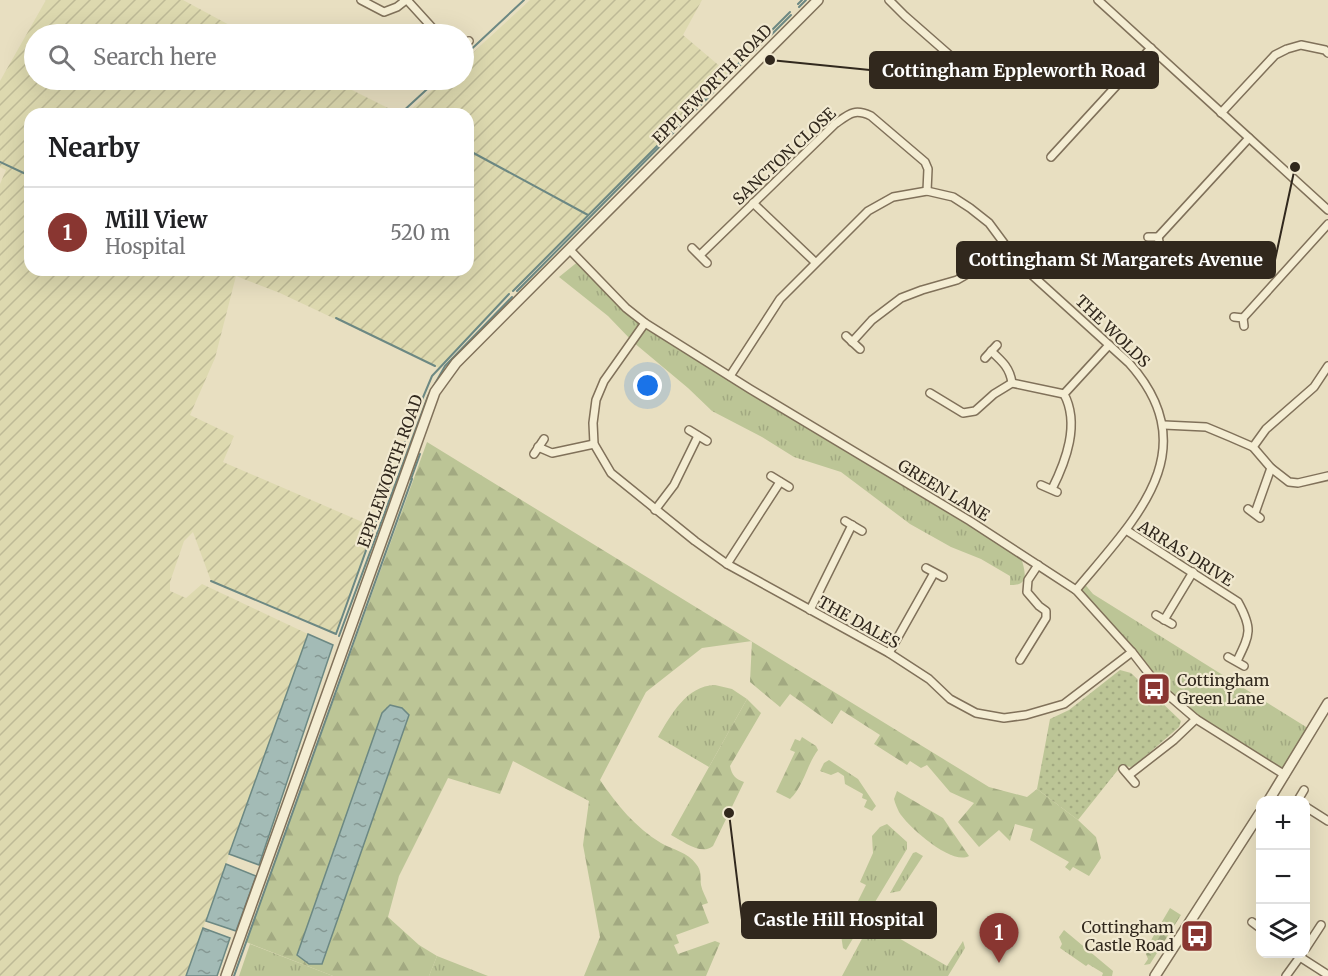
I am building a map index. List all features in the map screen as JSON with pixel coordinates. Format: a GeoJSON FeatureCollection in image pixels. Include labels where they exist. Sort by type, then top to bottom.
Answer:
{"type":"FeatureCollection","features":[{"type":"Feature","properties":{"kind":"street"},"geometry":{"type":"LineString","coordinates":[[361,0],[384,12],[398,8],[406,0],[429,24]]}},
{"type":"Feature","properties":{"kind":"street","name":"EPPLEWORTH ROAD"},"geometry":{"type":"LineString","coordinates":[[226,976],[435,392],[456,363],[818,0]]}},
{"type":"Feature","properties":{"kind":"street"},"geometry":{"type":"LineString","coordinates":[[889,0],[961,70],[970,64]]}},
{"type":"Feature","properties":{"kind":"street"},"geometry":{"type":"LineString","coordinates":[[1102,1],[1328,210]]}},
{"type":"Feature","properties":{"kind":"street"},"geometry":{"type":"LineString","coordinates":[[1221,113],[1275,55],[1301,45],[1325,50],[1328,53]]}},
{"type":"Feature","properties":{"kind":"street"},"geometry":{"type":"LineString","coordinates":[[1051,157],[1151,48]]}},
{"type":"Feature","properties":{"kind":"street","name":"SANCTON CLOSE"},"geometry":{"type":"LineString","coordinates":[[700,255],[835,124],[850,114],[861,111],[871,116],[925,162],[928,170],[927,191]]}},
{"type":"Feature","properties":{"kind":"street"},"geometry":{"type":"LineString","coordinates":[[1148,237],[1158,237],[1249,138]]}},
{"type":"Feature","properties":{"kind":"street","name":"THE WOLDS"},"geometry":{"type":"LineString","coordinates":[[730,376],[780,298],[868,211],[893,197],[927,191],[953,197],[989,224],[1033,276],[1143,378],[1154,396],[1164,425],[1161,466],[1144,504],[1126,530],[1076,590]]}},
{"type":"Feature","properties":{"kind":"street"},"geometry":{"type":"LineString","coordinates":[[753,203],[815,262]]}},
{"type":"Feature","properties":{"kind":"street"},"geometry":{"type":"LineString","coordinates":[[1234,317],[1243,322],[1328,224]]}},
{"type":"Feature","properties":{"kind":"street"},"geometry":{"type":"LineString","coordinates":[[1158,237],[1160,246]]}},
{"type":"Feature","properties":{"kind":"street"},"geometry":{"type":"LineString","coordinates":[[692,248],[707,263]]}},
{"type":"Feature","properties":{"kind":"street","name":"GREEN LANE"},"geometry":{"type":"LineString","coordinates":[[570,250],[626,308],[645,322],[970,521],[1076,590],[1132,652],[1160,688],[1196,719],[1286,775]]}},
{"type":"Feature","properties":{"kind":"street"},"geometry":{"type":"LineString","coordinates":[[852,342],[872,320],[901,298],[957,280],[1009,250]]}},
{"type":"Feature","properties":{"kind":"street"},"geometry":{"type":"LineString","coordinates":[[538,447],[552,453],[594,444],[593,423],[596,400],[604,381],[645,322]]}},
{"type":"Feature","properties":{"kind":"street"},"geometry":{"type":"LineString","coordinates":[[846,336],[860,349]]}},
{"type":"Feature","properties":{"kind":"street"},"geometry":{"type":"LineString","coordinates":[[985,358],[997,345]]}},
{"type":"Feature","properties":{"kind":"street"},"geometry":{"type":"LineString","coordinates":[[1064,393],[1109,345]]}},
{"type":"Feature","properties":{"kind":"street"},"geometry":{"type":"LineString","coordinates":[[991,351],[1007,366],[1012,383]]}},
{"type":"Feature","properties":{"kind":"street"},"geometry":{"type":"LineString","coordinates":[[1253,447],[1266,429],[1314,387],[1328,366]]}},
{"type":"Feature","properties":{"kind":"street"},"geometry":{"type":"LineString","coordinates":[[930,393],[935,401],[963,413],[975,411],[994,394],[1012,383],[1064,393],[1068,400],[1070,416],[1070,446],[1054,491],[1041,485]]}},
{"type":"Feature","properties":{"kind":"street"},"geometry":{"type":"LineString","coordinates":[[1164,425],[1206,427],[1253,447],[1271,468],[1289,482],[1298,483],[1328,476]]}},
{"type":"Feature","properties":{"kind":"street"},"geometry":{"type":"LineString","coordinates":[[689,430],[707,441]]}},
{"type":"Feature","properties":{"kind":"street"},"geometry":{"type":"LineString","coordinates":[[655,510],[674,485],[698,436]]}},
{"type":"Feature","properties":{"kind":"street"},"geometry":{"type":"LineString","coordinates":[[534,454],[544,439]]}},
{"type":"Feature","properties":{"kind":"street","name":"THE DALES"},"geometry":{"type":"LineString","coordinates":[[594,444],[611,473],[655,510],[727,564],[889,653],[929,679],[950,699],[975,713],[1004,718],[1026,716],[1064,704],[1132,652]]}},
{"type":"Feature","properties":{"kind":"street"},"geometry":{"type":"LineString","coordinates":[[1254,513],[1271,468]]}},
{"type":"Feature","properties":{"kind":"street"},"geometry":{"type":"LineString","coordinates":[[771,476],[789,487]]}},
{"type":"Feature","properties":{"kind":"street"},"geometry":{"type":"LineString","coordinates":[[727,564],[780,482]]}},
{"type":"Feature","properties":{"kind":"street"},"geometry":{"type":"LineString","coordinates":[[810,610],[848,523],[862,531]]}},
{"type":"Feature","properties":{"kind":"street","name":"ARRAS DRIVE"},"geometry":{"type":"LineString","coordinates":[[1126,530],[1238,602],[1248,619],[1248,637],[1237,661]]}},
{"type":"Feature","properties":{"kind":"street"},"geometry":{"type":"LineString","coordinates":[[1020,660],[1046,618],[1046,611],[1027,592],[1028,580],[1038,565]]}},
{"type":"Feature","properties":{"kind":"street"},"geometry":{"type":"LineString","coordinates":[[926,568],[943,577]]}},
{"type":"Feature","properties":{"kind":"street"},"geometry":{"type":"LineString","coordinates":[[1164,620],[1193,572]]}},
{"type":"Feature","properties":{"kind":"street"},"geometry":{"type":"LineString","coordinates":[[889,653],[934,573]]}},
{"type":"Feature","properties":{"kind":"street"},"geometry":{"type":"LineString","coordinates":[[1156,615],[1172,624]]}},
{"type":"Feature","properties":{"kind":"street"},"geometry":{"type":"LineString","coordinates":[[1228,657],[1244,666]]}},
{"type":"Feature","properties":{"kind":"street"},"geometry":{"type":"LineString","coordinates":[[1272,796],[1328,703]]}},
{"type":"Feature","properties":{"kind":"street"},"geometry":{"type":"LineString","coordinates":[[1129,775],[1174,740],[1196,719]]}},
{"type":"Feature","properties":{"kind":"street"},"geometry":{"type":"LineString","coordinates":[[1123,769],[1136,783]]}},
{"type":"Feature","properties":{"kind":"street"},"geometry":{"type":"LineString","coordinates":[[1301,796],[1304,790]]}},
{"type":"Feature","properties":{"kind":"street"},"geometry":{"type":"LineString","coordinates":[[1310,810],[1328,821]]}},
{"type":"Feature","properties":{"kind":"street"},"geometry":{"type":"LineString","coordinates":[[1155,976],[1256,819]]}},
{"type":"Feature","properties":{"kind":"street"},"geometry":{"type":"LineString","coordinates":[[1252,922],[1256,924]]}},
{"type":"Feature","properties":{"kind":"street"},"geometry":{"type":"LineString","coordinates":[[1310,941],[1321,925]]}},
{"type":"Feature","properties":{"kind":"street"},"geometry":{"type":"LineString","coordinates":[[1286,976],[1299,958]]}},
{"type":"Feature","properties":{"kind":"street"},"geometry":{"type":"LineString","coordinates":[[1305,958],[1328,975]]}},
{"type":"Feature","properties":{"kind":"shaded area"},"geometry":{"type":"Polygon","coordinates":[[[46,0],[183,0],[227,24],[32,24],[46,0]]]}},
{"type":"Feature","properties":{"kind":"shaded area"},"geometry":{"type":"Polygon","coordinates":[[[530,0],[702,0],[683,35],[729,74],[509,294],[439,368],[280,293],[236,276],[474,276],[474,108],[413,108],[432,90],[474,90],[474,52],[530,0]]]}},
{"type":"Feature","properties":{"kind":"shaded area"},"geometry":{"type":"Polygon","coordinates":[[[24,39],[24,90],[352,90],[388,108],[24,108],[24,276],[236,276],[215,358],[190,415],[234,436],[223,462],[374,527],[336,634],[211,581],[193,532],[184,541],[170,582],[170,591],[186,598],[202,584],[308,634],[186,976],[0,976],[0,184],[6,170],[0,167],[0,81],[24,39]]]}},
{"type":"Feature","properties":{"kind":"green space"},"geometry":{"type":"Polygon","coordinates":[[[580,260],[645,323],[1020,553],[1025,575],[1022,582],[1010,585],[1010,576],[910,524],[841,472],[794,457],[712,411],[633,342],[608,316],[559,277],[580,260]]]}},
{"type":"Feature","properties":{"kind":"green space"},"geometry":{"type":"Polygon","coordinates":[[[427,442],[751,641],[702,648],[646,692],[600,780],[635,823],[661,843],[689,857],[698,867],[708,903],[702,905],[709,923],[676,935],[679,943],[674,945],[678,954],[715,941],[720,943],[706,976],[584,976],[600,937],[583,845],[589,801],[513,761],[500,794],[448,778],[399,876],[388,917],[419,945],[437,956],[429,976],[333,976],[246,942],[427,442]]]}},
{"type":"Feature","properties":{"kind":"green space"},"geometry":{"type":"Polygon","coordinates":[[[1083,582],[1093,594],[1311,730],[1285,775],[1196,719],[1160,688],[1076,590],[1083,582]]]}},
{"type":"Feature","properties":{"kind":"green space"},"geometry":{"type":"Polygon","coordinates":[[[752,641],[989,787],[1027,797],[1037,789],[1078,820],[1096,837],[1101,858],[1089,876],[1073,867],[1070,871],[1065,867],[1069,862],[1030,840],[1033,829],[1015,824],[1010,841],[999,830],[979,847],[958,822],[974,803],[950,792],[927,765],[921,768],[910,761],[907,765],[874,744],[880,735],[841,710],[832,724],[790,694],[780,707],[750,682],[752,641]]]}},
{"type":"Feature","properties":{"kind":"green space"},"geometry":{"type":"Polygon","coordinates":[[[1120,670],[1131,673],[1181,721],[1179,727],[1133,767],[1121,766],[1078,820],[1037,789],[1050,719],[1069,710],[1120,670]]]}},
{"type":"Feature","properties":{"kind":"green space"},"geometry":{"type":"Polygon","coordinates":[[[715,685],[732,689],[747,699],[709,767],[658,737],[680,703],[696,690],[715,685]]]}},
{"type":"Feature","properties":{"kind":"green space"},"geometry":{"type":"Polygon","coordinates":[[[747,699],[761,713],[730,766],[734,776],[744,782],[713,846],[703,849],[686,844],[671,835],[747,699]]]}},
{"type":"Feature","properties":{"kind":"green space"},"geometry":{"type":"Polygon","coordinates":[[[802,737],[816,746],[818,750],[799,788],[790,799],[776,792],[795,752],[790,750],[795,739],[800,741],[802,737]]]}},
{"type":"Feature","properties":{"kind":"green space"},"geometry":{"type":"Polygon","coordinates":[[[829,760],[858,779],[876,806],[872,811],[864,807],[867,800],[862,798],[863,794],[845,784],[844,776],[838,772],[831,775],[820,771],[824,763],[829,760]]]}},
{"type":"Feature","properties":{"kind":"green space"},"geometry":{"type":"Polygon","coordinates":[[[897,791],[943,818],[969,856],[961,858],[942,850],[911,827],[899,812],[894,799],[897,791]]]}},
{"type":"Feature","properties":{"kind":"green space"},"geometry":{"type":"Polygon","coordinates":[[[887,824],[907,842],[907,849],[846,950],[843,948],[841,935],[866,885],[860,882],[873,853],[872,836],[880,827],[887,824]]]}},
{"type":"Feature","properties":{"kind":"green space"},"geometry":{"type":"Polygon","coordinates":[[[916,852],[923,856],[900,891],[890,893],[913,853],[916,852]]]}},
{"type":"Feature","properties":{"kind":"green space"},"geometry":{"type":"Polygon","coordinates":[[[1170,908],[1181,915],[1150,964],[1144,965],[1148,959],[1147,947],[1170,908]]]}},
{"type":"Feature","properties":{"kind":"green space"},"geometry":{"type":"Polygon","coordinates":[[[871,922],[947,966],[963,941],[965,948],[948,976],[842,976],[871,922]]]}},
{"type":"Feature","properties":{"kind":"green space"},"geometry":{"type":"Polygon","coordinates":[[[1064,930],[1113,971],[1112,976],[1102,976],[1103,973],[1088,964],[1086,966],[1060,948],[1062,944],[1059,937],[1064,930]]]}},
{"type":"Feature","properties":{"kind":"green space"},"geometry":{"type":"Polygon","coordinates":[[[250,944],[333,976],[239,976],[250,944]]]}},
{"type":"Feature","properties":{"kind":"green space"},"geometry":{"type":"Polygon","coordinates":[[[437,956],[488,976],[429,976],[437,956]]]}},
{"type":"Feature","properties":{"kind":"water"},"geometry":{"type":"Polygon","coordinates":[[[308,634],[333,645],[259,865],[229,854],[308,634]]]}},
{"type":"Feature","properties":{"kind":"water"},"geometry":{"type":"Polygon","coordinates":[[[390,705],[402,708],[409,715],[322,964],[309,964],[297,955],[382,713],[390,705]]]}},
{"type":"Feature","properties":{"kind":"water"},"geometry":{"type":"Polygon","coordinates":[[[226,864],[256,876],[236,931],[206,921],[226,864]]]}},
{"type":"Feature","properties":{"kind":"water"},"geometry":{"type":"Polygon","coordinates":[[[203,928],[230,938],[217,976],[186,976],[203,928]]]}},
{"type":"Feature","properties":{"kind":"waterway"},"geometry":{"type":"LineString","coordinates":[[474,47],[524,0]]}},
{"type":"Feature","properties":{"kind":"waterway"},"geometry":{"type":"LineString","coordinates":[[798,4],[802,0]]}},
{"type":"Feature","properties":{"kind":"waterway"},"geometry":{"type":"LineString","coordinates":[[799,7],[806,0]]}},
{"type":"Feature","properties":{"kind":"waterway"},"geometry":{"type":"LineString","coordinates":[[767,35],[790,12]]}},
{"type":"Feature","properties":{"kind":"waterway"},"geometry":{"type":"LineString","coordinates":[[768,38],[791,15]]}},
{"type":"Feature","properties":{"kind":"waterway"},"geometry":{"type":"LineString","coordinates":[[749,53],[763,39]]}},
{"type":"Feature","properties":{"kind":"waterway"},"geometry":{"type":"LineString","coordinates":[[753,53],[764,41]]}},
{"type":"Feature","properties":{"kind":"waterway"},"geometry":{"type":"LineString","coordinates":[[671,133],[746,56]]}},
{"type":"Feature","properties":{"kind":"waterway"},"geometry":{"type":"LineString","coordinates":[[517,291],[748,57]]}},
{"type":"Feature","properties":{"kind":"waterway"},"geometry":{"type":"LineString","coordinates":[[407,108],[426,90]]}},
{"type":"Feature","properties":{"kind":"waterway"},"geometry":{"type":"LineString","coordinates":[[513,291],[668,135]]}},
{"type":"Feature","properties":{"kind":"waterway"},"geometry":{"type":"LineString","coordinates":[[474,153],[588,215]]}},
{"type":"Feature","properties":{"kind":"waterway"},"geometry":{"type":"LineString","coordinates":[[0,162],[24,173]]}},
{"type":"Feature","properties":{"kind":"waterway"},"geometry":{"type":"LineString","coordinates":[[408,433],[432,376],[509,294]]}},
{"type":"Feature","properties":{"kind":"waterway"},"geometry":{"type":"LineString","coordinates":[[339,636],[428,396],[445,366],[512,297]]}},
{"type":"Feature","properties":{"kind":"waterway"},"geometry":{"type":"LineString","coordinates":[[336,318],[435,366]]}},
{"type":"Feature","properties":{"kind":"waterway"},"geometry":{"type":"LineString","coordinates":[[211,581],[336,634],[405,442]]}},
{"type":"Feature","properties":{"kind":"waterway"},"geometry":{"type":"LineString","coordinates":[[411,479],[420,454]]}},
{"type":"Feature","properties":{"kind":"waterway"},"geometry":{"type":"LineString","coordinates":[[234,976],[412,479]]}},
{"type":"Feature","properties":{"kind":"place","name":"Cottingham Eppleworth Road"},"geometry":{"type":"Point","coordinates":[770,60]}},
{"type":"Feature","properties":{"kind":"place","name":"Cottingham St Margarets Avenue"},"geometry":{"type":"Point","coordinates":[1295,167]}},
{"type":"Feature","properties":{"kind":"place","name":"Cottingham Green Lane"},"geometry":{"type":"Point","coordinates":[1154,689]}},
{"type":"Feature","properties":{"kind":"place","name":"Castle Hill Hospital"},"geometry":{"type":"Point","coordinates":[729,813]}},
{"type":"Feature","properties":{"kind":"place","name":"Cottingham Castle Road"},"geometry":{"type":"Point","coordinates":[1197,936]}},
{"type":"Feature","properties":{"kind":"place","name":"Mill View"},"geometry":{"type":"Point","coordinates":[999,963]}}]}
